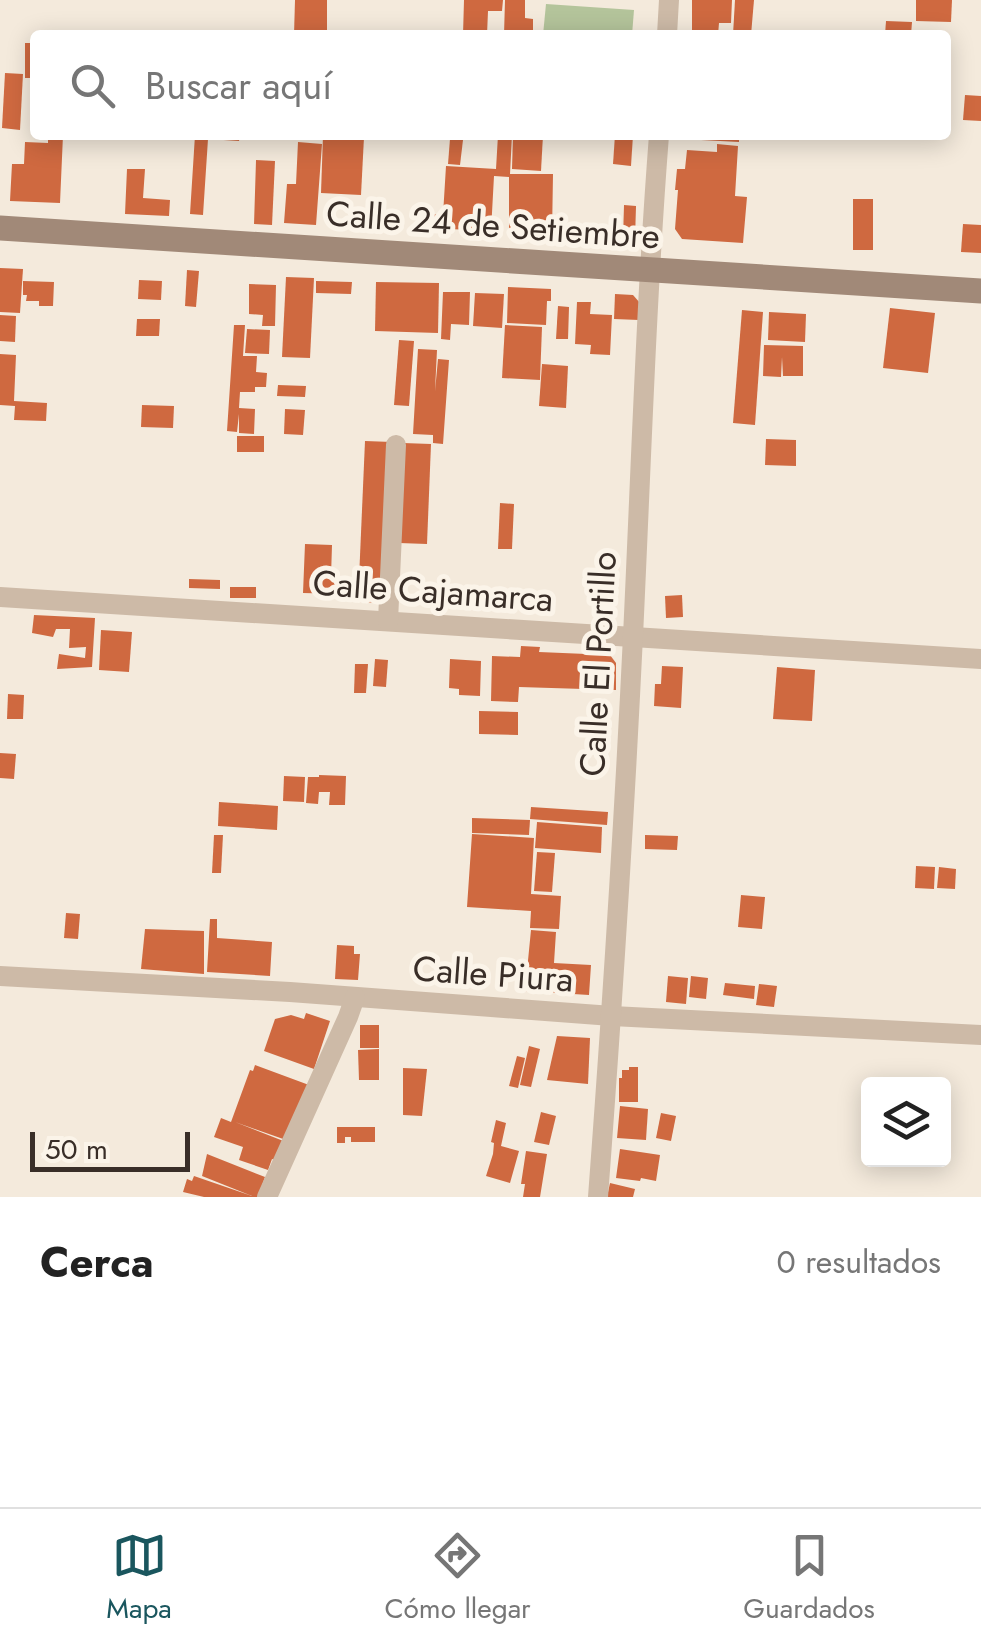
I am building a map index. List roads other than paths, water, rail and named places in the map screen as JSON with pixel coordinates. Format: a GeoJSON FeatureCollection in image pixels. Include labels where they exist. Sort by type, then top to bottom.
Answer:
{"type":"FeatureCollection","features":[{"type":"Feature","properties":{"kind":"street"},"geometry":{"type":"LineString","coordinates":[[667,30],[670,0]]}},
{"type":"Feature","properties":{"kind":"street","name":"Calle El Portillo"},"geometry":{"type":"LineString","coordinates":[[598,1197],[612,1016],[659,140]]}},
{"type":"Feature","properties":{"kind":"street","name":"Calle 24 de Setiembre"},"geometry":{"type":"LineString","coordinates":[[0,228],[981,291]]}},
{"type":"Feature","properties":{"kind":"street"},"geometry":{"type":"LineString","coordinates":[[388,621],[396,445]]}},
{"type":"Feature","properties":{"kind":"street","name":"Calle Cajamarca"},"geometry":{"type":"LineString","coordinates":[[0,597],[981,659]]}},
{"type":"Feature","properties":{"kind":"street","name":"Calle Piura"},"geometry":{"type":"LineString","coordinates":[[0,976],[612,1016],[981,1035]]}},
{"type":"Feature","properties":{"kind":"street"},"geometry":{"type":"LineString","coordinates":[[267,1197],[354,997]]}}]}
